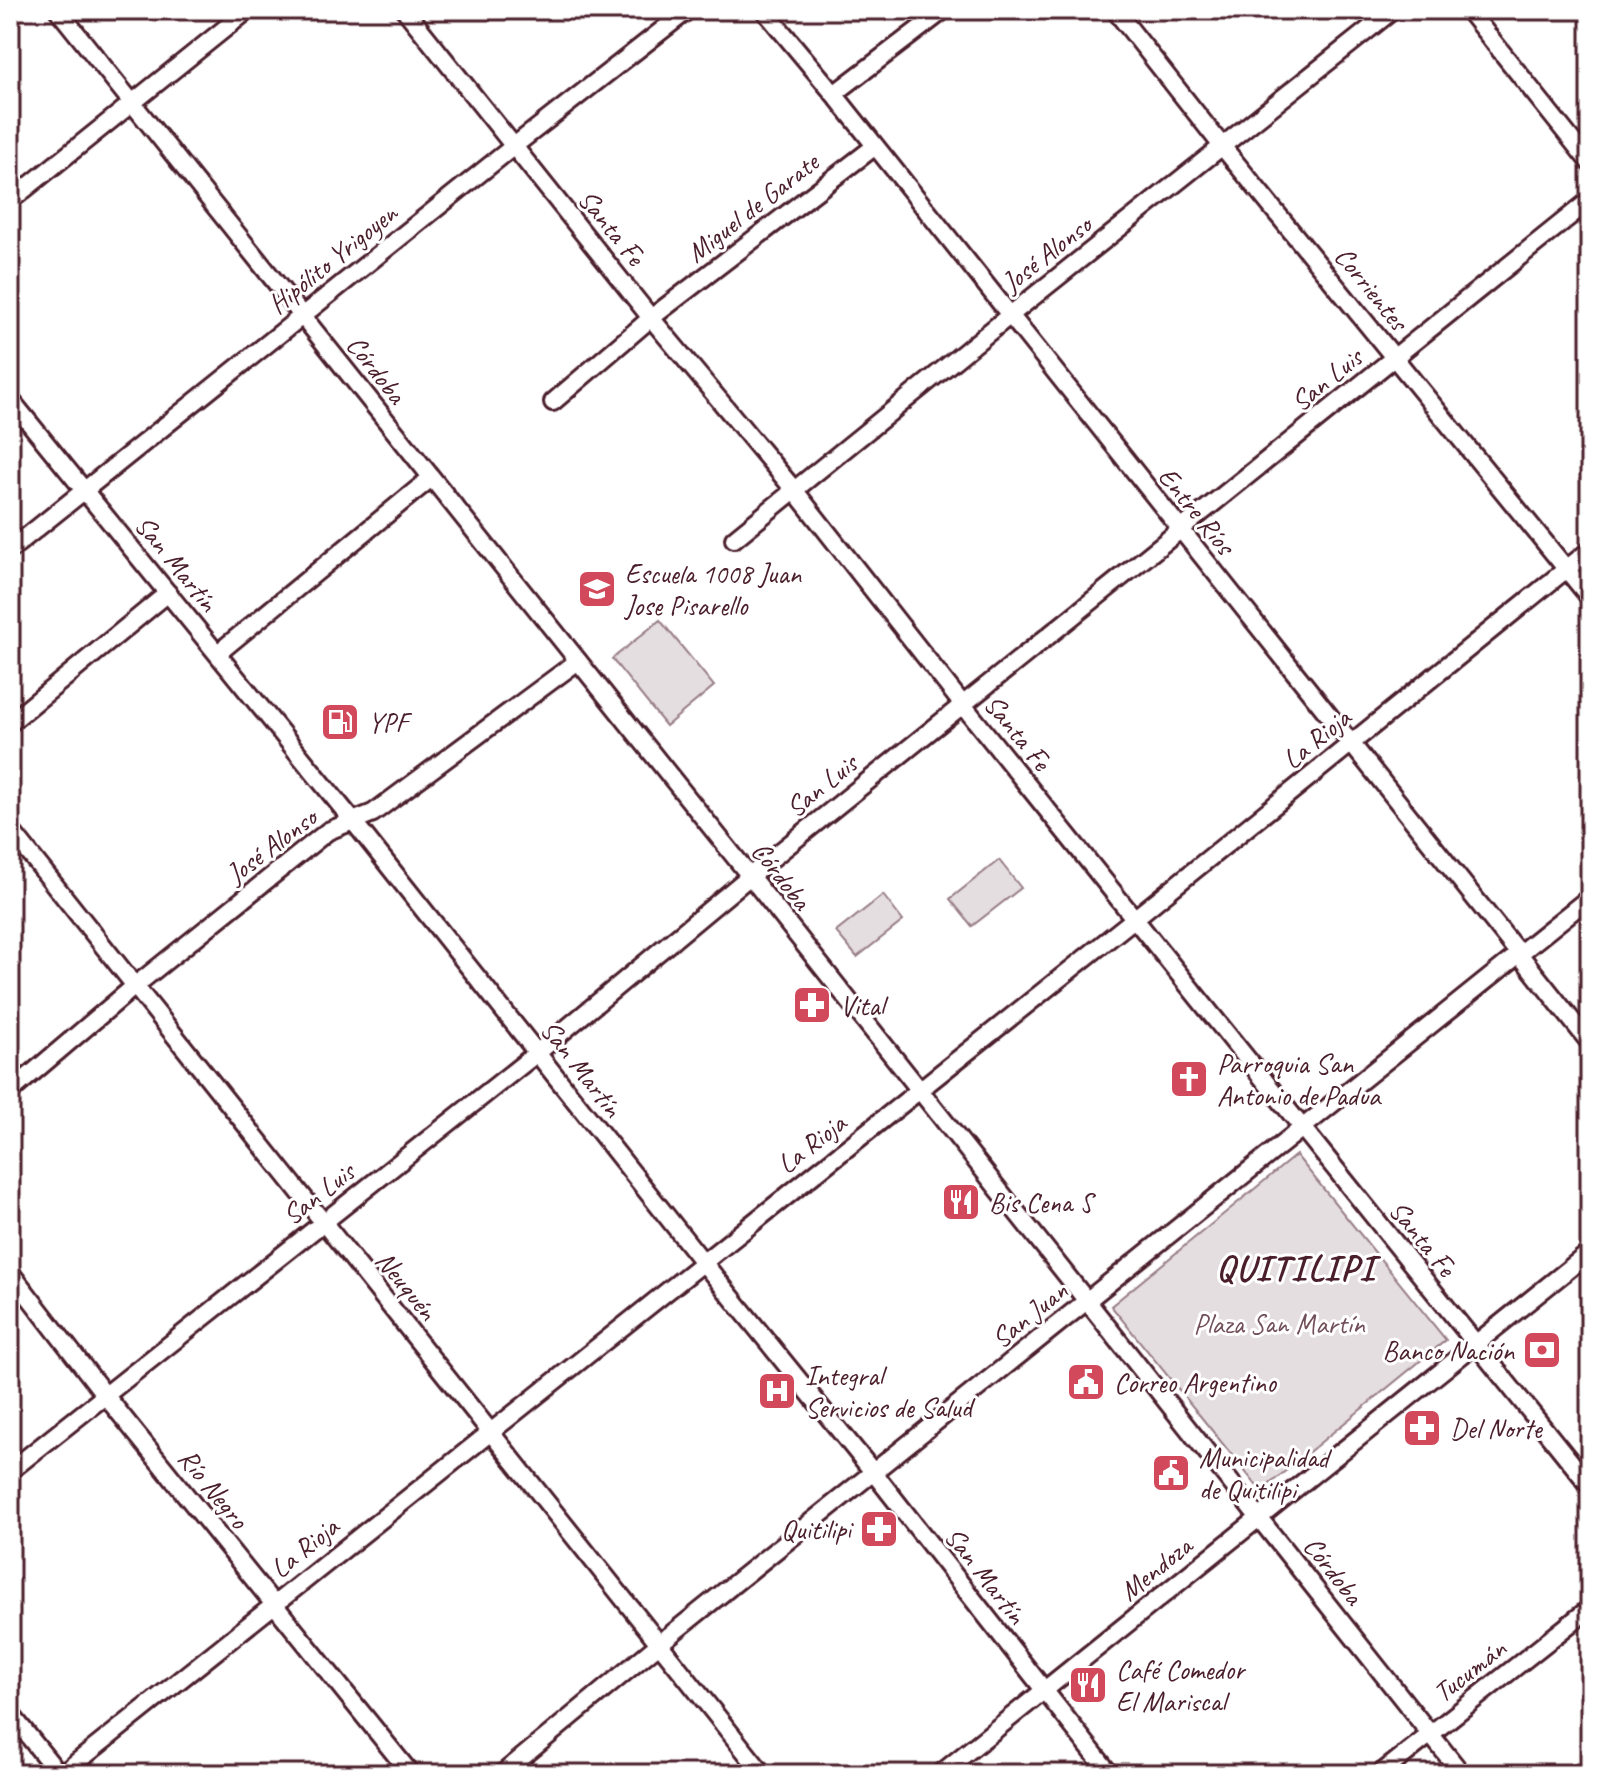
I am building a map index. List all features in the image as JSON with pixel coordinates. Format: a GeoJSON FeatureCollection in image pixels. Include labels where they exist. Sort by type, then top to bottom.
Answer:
{"type":"FeatureCollection","features":[{"type":"Feature","properties":{"kind":"street","name":"Córdoba"},"geometry":{"type":"LineString","coordinates":[[58,10],[1462,1774]]}},
{"type":"Feature","properties":{"kind":"street"},"geometry":{"type":"LineString","coordinates":[[10,201],[248,10]]}},
{"type":"Feature","properties":{"kind":"street","name":"Santa Fe"},"geometry":{"type":"LineString","coordinates":[[405,10],[651,318],[795,491],[1590,1486]]}},
{"type":"Feature","properties":{"kind":"street","name":"Hipólito Yrigoyen"},"geometry":{"type":"LineString","coordinates":[[10,550],[688,10]]}},
{"type":"Feature","properties":{"kind":"street","name":"Entre Ríos"},"geometry":{"type":"LineString","coordinates":[[764,10],[1590,1043]]}},
{"type":"Feature","properties":{"kind":"street"},"geometry":{"type":"LineString","coordinates":[[834,94],[944,10]]}},
{"type":"Feature","properties":{"kind":"street","name":"Corrientes"},"geometry":{"type":"LineString","coordinates":[[1115,10],[1590,598]]}},
{"type":"Feature","properties":{"kind":"street","name":"José Alonso"},"geometry":{"type":"LineString","coordinates":[[734,539],[1393,10]]}},
{"type":"Feature","properties":{"kind":"street"},"geometry":{"type":"LineString","coordinates":[[1468,10],[1590,163]]}},
{"type":"Feature","properties":{"kind":"street","name":"Miguel de Garate"},"geometry":{"type":"LineString","coordinates":[[553,402],[651,318],[874,147]]}},
{"type":"Feature","properties":{"kind":"street","name":"San Luis"},"geometry":{"type":"LineString","coordinates":[[10,1471],[537,1053],[750,876],[1590,200]]}},
{"type":"Feature","properties":{"kind":"street","name":"San Martín"},"geometry":{"type":"LineString","coordinates":[[10,399],[353,821],[874,1473],[1110,1774]]}},
{"type":"Feature","properties":{"kind":"street"},"geometry":{"type":"LineString","coordinates":[[218,653],[431,478]]}},
{"type":"Feature","properties":{"kind":"street","name":"La Rioja"},"geometry":{"type":"LineString","coordinates":[[60,1774],[1134,919],[1590,550]]}},
{"type":"Feature","properties":{"kind":"street"},"geometry":{"type":"LineString","coordinates":[[10,723],[168,593]]}},
{"type":"Feature","properties":{"kind":"street","name":"José Alonso"},"geometry":{"type":"LineString","coordinates":[[10,1092],[136,985],[328,831],[373,813],[578,661]]}},
{"type":"Feature","properties":{"kind":"street","name":"Neuquén"},"geometry":{"type":"LineString","coordinates":[[10,829],[763,1774]]}},
{"type":"Feature","properties":{"kind":"street","name":"San Juan"},"geometry":{"type":"LineString","coordinates":[[502,1774],[659,1644],[1590,897]]}},
{"type":"Feature","properties":{"kind":"street","name":"Mendoza"},"geometry":{"type":"LineString","coordinates":[[940,1774],[1590,1252]]}},
{"type":"Feature","properties":{"kind":"street","name":"Río Negro"},"geometry":{"type":"LineString","coordinates":[[10,1272],[105,1395],[411,1774]]}},
{"type":"Feature","properties":{"kind":"street","name":"Tucumán"},"geometry":{"type":"LineString","coordinates":[[1380,1774],[1590,1608]]}},
{"type":"Feature","properties":{"kind":"street"},"geometry":{"type":"LineString","coordinates":[[10,1713],[60,1774]]}},
{"type":"Feature","properties":{"kind":"green space"},"geometry":{"type":"Polygon","coordinates":[[[660,620],[714,686],[666,726],[612,659],[660,620]]]}},
{"type":"Feature","properties":{"kind":"green space"},"geometry":{"type":"Polygon","coordinates":[[[999,860],[1021,888],[972,926],[950,899],[999,860]]]}},
{"type":"Feature","properties":{"kind":"green space"},"geometry":{"type":"Polygon","coordinates":[[[883,895],[903,921],[857,957],[836,932],[883,895]]]}},
{"type":"Feature","properties":{"kind":"green space","name":"Plaza San Martín"},"geometry":{"type":"Polygon","coordinates":[[[1296,1155],[1446,1340],[1261,1491],[1111,1306],[1296,1155]]]}},
{"type":"Feature","properties":{"kind":"place","name":"Escuela 1008 Juan Jose Pisarello"},"geometry":{"type":"Point","coordinates":[597,589]}},
{"type":"Feature","properties":{"kind":"place","name":"YPF"},"geometry":{"type":"Point","coordinates":[340,722]}},
{"type":"Feature","properties":{"kind":"place","name":"Vital"},"geometry":{"type":"Point","coordinates":[812,1005]}},
{"type":"Feature","properties":{"kind":"place","name":"Parroquia San Antonio de Padua"},"geometry":{"type":"Point","coordinates":[1189,1079]}},
{"type":"Feature","properties":{"kind":"place","name":"Bis Cena S"},"geometry":{"type":"Point","coordinates":[961,1202]}},
{"type":"Feature","properties":{"kind":"place","name":"Banco Nación"},"geometry":{"type":"Point","coordinates":[1542,1350]}},
{"type":"Feature","properties":{"kind":"place","name":"Correo Argentino"},"geometry":{"type":"Point","coordinates":[1086,1382]}},
{"type":"Feature","properties":{"kind":"place","name":"Integral Servicios de Salud"},"geometry":{"type":"Point","coordinates":[777,1391]}},
{"type":"Feature","properties":{"kind":"place","name":"Del Norte"},"geometry":{"type":"Point","coordinates":[1422,1428]}},
{"type":"Feature","properties":{"kind":"place","name":"Municipalidad de Quitilipi"},"geometry":{"type":"Point","coordinates":[1171,1473]}},
{"type":"Feature","properties":{"kind":"place","name":"Quitilipi"},"geometry":{"type":"Point","coordinates":[879,1529]}},
{"type":"Feature","properties":{"kind":"place","name":"Café Comedor El Mariscal"},"geometry":{"type":"Point","coordinates":[1088,1685]}},
{"type":"Feature","properties":{"kind":"district","name":"QUITILIPI"},"geometry":{"type":"Point","coordinates":[1296,1267]}}]}
